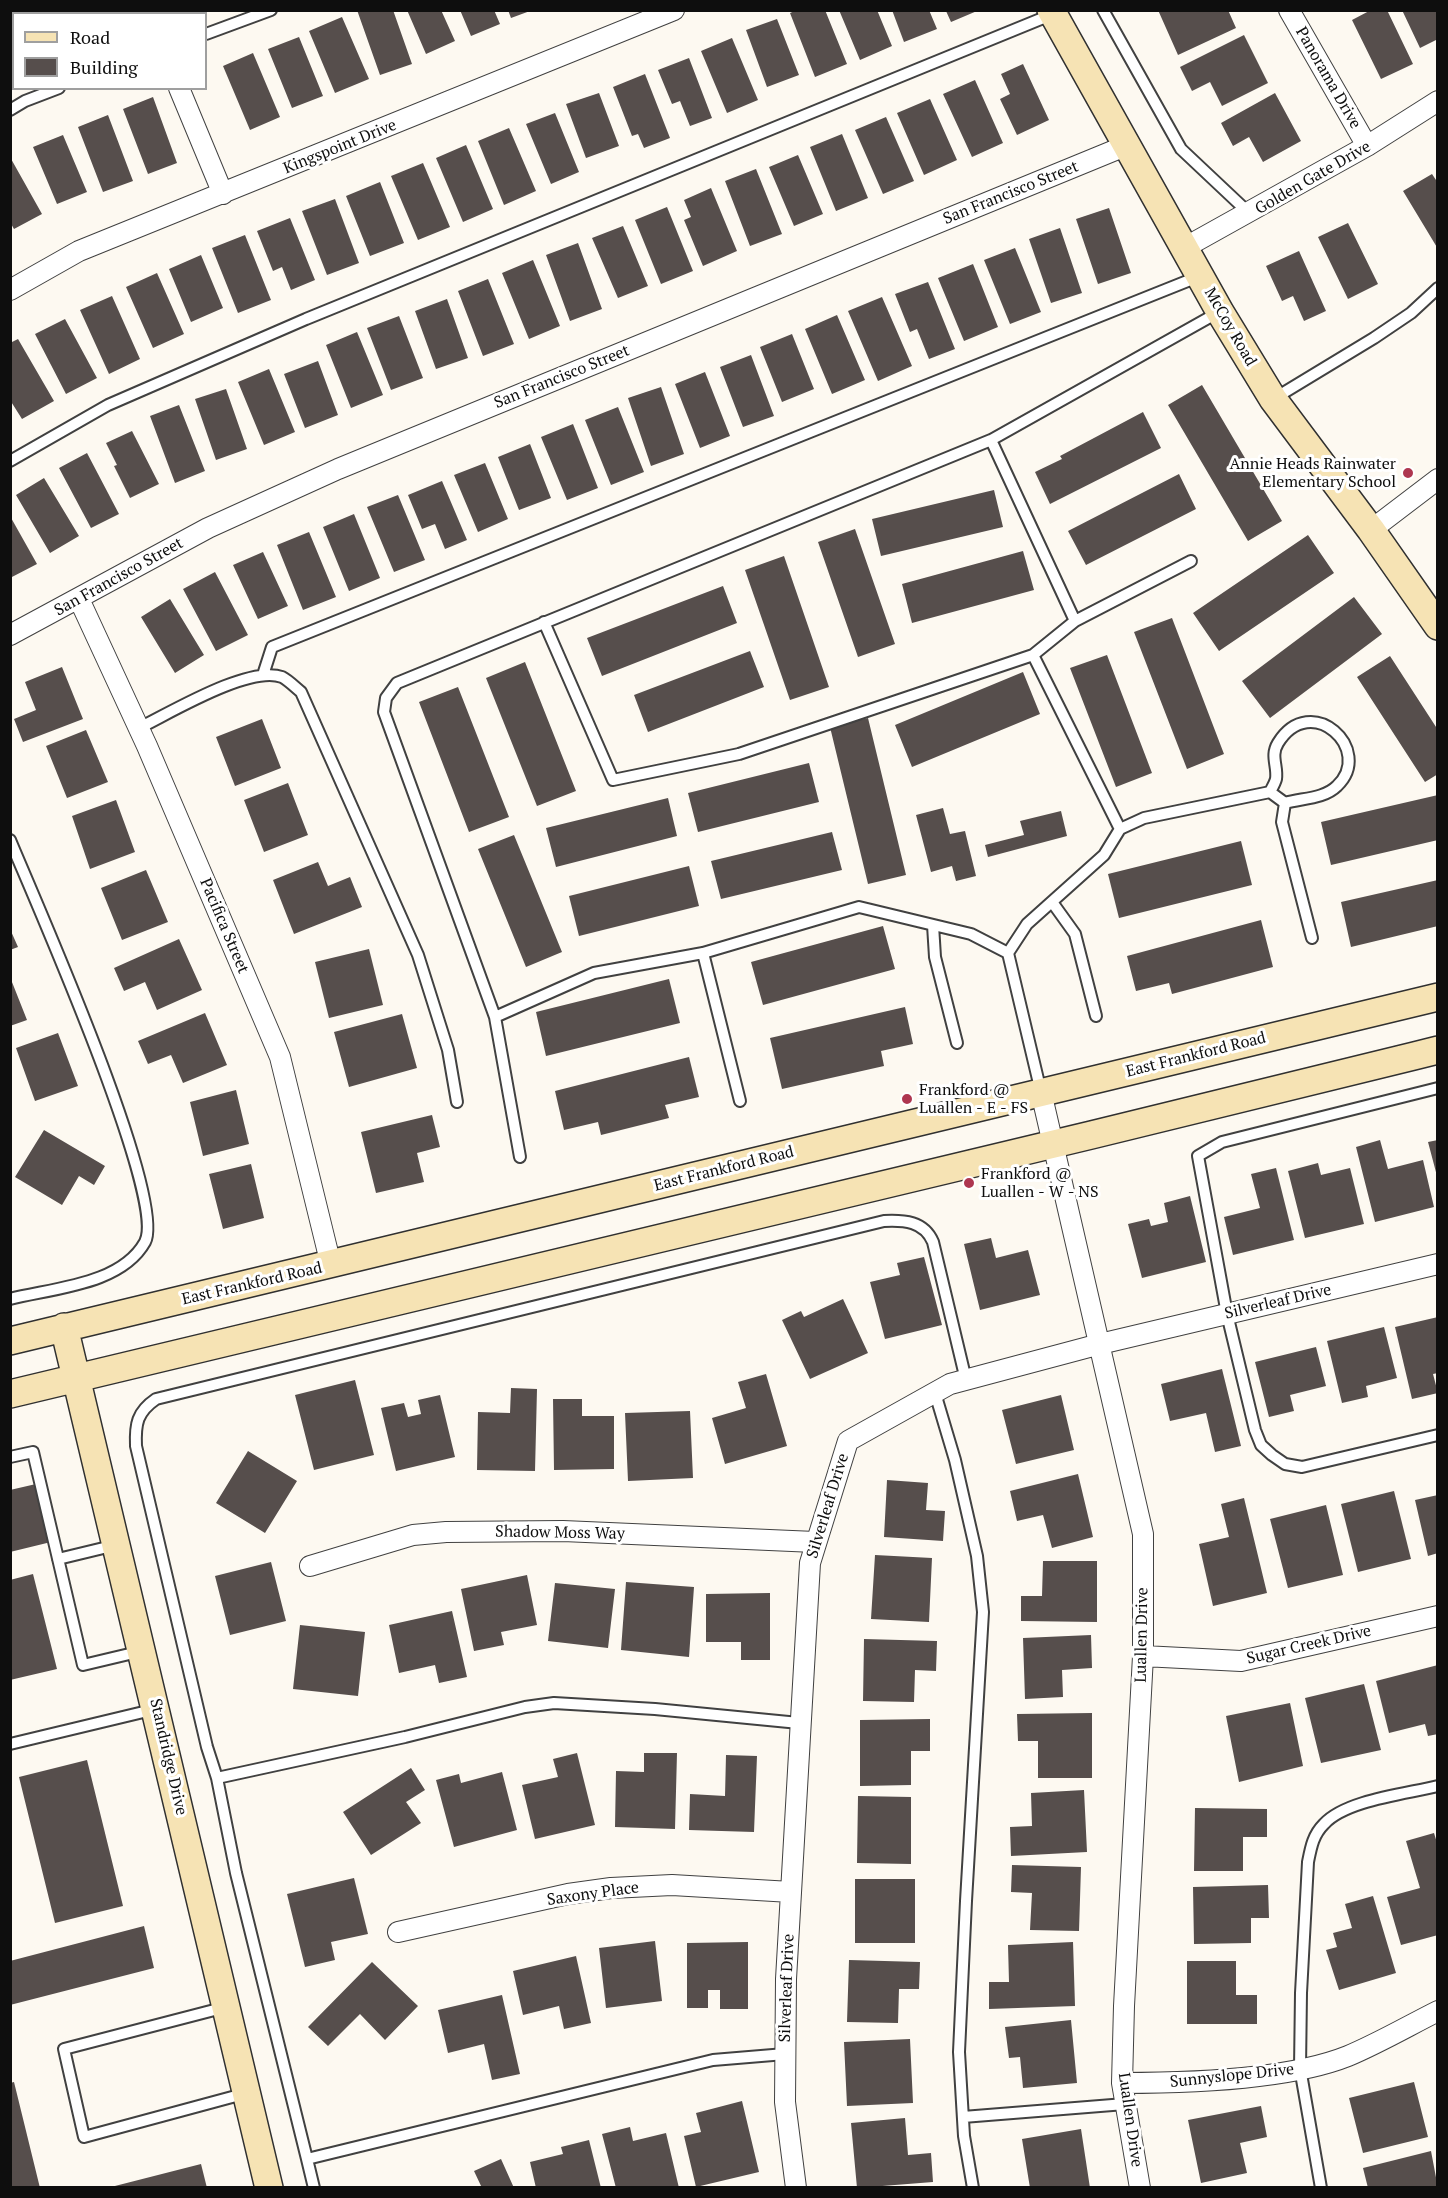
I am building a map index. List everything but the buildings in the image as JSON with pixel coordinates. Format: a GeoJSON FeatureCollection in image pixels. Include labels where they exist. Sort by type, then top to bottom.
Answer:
{"type":"FeatureCollection","features":[{"type":"Feature","properties":{"kind":"main road","name":"McCoy Road"},"geometry":{"type":"LineString","coordinates":[[1052,12],[1125,146],[1220,312],[1273,399],[1371,530],[1437,626]]}},
{"type":"Feature","properties":{"kind":"main road","name":"East Frankford Road"},"geometry":{"type":"LineString","coordinates":[[10,1341],[1437,997]]}},
{"type":"Feature","properties":{"kind":"main road"},"geometry":{"type":"LineString","coordinates":[[10,1394],[343,1311],[797,1207],[1437,1050]]}},
{"type":"Feature","properties":{"kind":"main road","name":"Standridge Drive"},"geometry":{"type":"LineString","coordinates":[[64,1327],[269,2187]]}},
{"type":"Feature","properties":{"kind":"street","name":"Kingspoint Drive"},"geometry":{"type":"LineString","coordinates":[[10,290],[79,251],[674,10]]}},
{"type":"Feature","properties":{"kind":"street","name":"Panorama Drive"},"geometry":{"type":"LineString","coordinates":[[1289,10],[1367,146]]}},
{"type":"Feature","properties":{"kind":"street"},"geometry":{"type":"LineString","coordinates":[[180,90],[223,194]]}},
{"type":"Feature","properties":{"kind":"street","name":"Golden Gate Drive"},"geometry":{"type":"LineString","coordinates":[[1185,248],[1250,214],[1367,146],[1437,101]]}},
{"type":"Feature","properties":{"kind":"street","name":"San Francisco Street"},"geometry":{"type":"LineString","coordinates":[[10,635],[208,528],[338,469],[1125,146]]}},
{"type":"Feature","properties":{"kind":"street"},"geometry":{"type":"LineString","coordinates":[[1371,530],[1437,479]]}},
{"type":"Feature","properties":{"kind":"street","name":"Pacifica Street"},"geometry":{"type":"LineString","coordinates":[[79,599],[139,728],[280,1057],[332,1265]]}},
{"type":"Feature","properties":{"kind":"street","name":"Luallen Drive"},"geometry":{"type":"LineString","coordinates":[[1041,1092],[1143,1534],[1143,1656],[1124,2006],[1122,2084],[1140,2187]]}},
{"type":"Feature","properties":{"kind":"street","name":"Silverleaf Drive"},"geometry":{"type":"LineString","coordinates":[[796,2187],[785,2102],[786,1979],[810,1563],[848,1441],[950,1384],[1100,1344],[1437,1264]]}},
{"type":"Feature","properties":{"kind":"street","name":"Shadow Moss Way"},"geometry":{"type":"LineString","coordinates":[[310,1566],[413,1535],[446,1532],[563,1531],[815,1542]]}},
{"type":"Feature","properties":{"kind":"street","name":"Sugar Creek Drive"},"geometry":{"type":"LineString","coordinates":[[1143,1656],[1241,1661],[1437,1616]]}},
{"type":"Feature","properties":{"kind":"street","name":"Saxony Place"},"geometry":{"type":"LineString","coordinates":[[398,1932],[568,1894],[611,1888],[672,1885],[792,1892]]}},
{"type":"Feature","properties":{"kind":"street","name":"Sunnyslope Drive"},"geometry":{"type":"LineString","coordinates":[[1122,2084],[1174,2083],[1282,2073],[1347,2056],[1437,2010]]}},
{"type":"Feature","properties":{"kind":"lane"},"geometry":{"type":"LineString","coordinates":[[207,34],[271,10]]}},
{"type":"Feature","properties":{"kind":"lane"},"geometry":{"type":"LineString","coordinates":[[1103,10],[1181,149],[1250,214]]}},
{"type":"Feature","properties":{"kind":"lane"},"geometry":{"type":"LineString","coordinates":[[10,461],[108,405],[306,319],[1052,12]]}},
{"type":"Feature","properties":{"kind":"lane"},"geometry":{"type":"LineString","coordinates":[[10,110],[25,101],[54,90]]}},
{"type":"Feature","properties":{"kind":"lane"},"geometry":{"type":"LineString","coordinates":[[263,675],[272,647],[1200,276]]}},
{"type":"Feature","properties":{"kind":"lane"},"geometry":{"type":"LineString","coordinates":[[1273,399],[1411,313],[1437,288]]}},
{"type":"Feature","properties":{"kind":"lane"},"geometry":{"type":"LineString","coordinates":[[520,1157],[495,1017],[384,712],[386,698],[396,683],[991,440],[1220,312]]}},
{"type":"Feature","properties":{"kind":"lane"},"geometry":{"type":"LineString","coordinates":[[991,440],[1075,621]]}},
{"type":"Feature","properties":{"kind":"lane"},"geometry":{"type":"LineString","coordinates":[[544,622],[613,780],[739,754],[1032,655],[1075,621],[1191,561]]}},
{"type":"Feature","properties":{"kind":"lane"},"geometry":{"type":"LineString","coordinates":[[1032,655],[1120,829]]}},
{"type":"Feature","properties":{"kind":"lane"},"geometry":{"type":"LineString","coordinates":[[139,728],[241,679],[263,675],[283,677],[301,692],[418,955],[448,1050],[457,1102]]}},
{"type":"Feature","properties":{"kind":"lane"},"geometry":{"type":"LineString","coordinates":[[1041,1092],[1008,953],[1027,924],[1104,855],[1120,829],[1144,818],[1270,792],[1285,803],[1320,796],[1337,786],[1346,772],[1347,750],[1341,735],[1326,724],[1306,722],[1290,728],[1277,744],[1273,757],[1276,779],[1270,792]]}},
{"type":"Feature","properties":{"kind":"lane"},"geometry":{"type":"LineString","coordinates":[[1285,803],[1282,822],[1312,938]]}},
{"type":"Feature","properties":{"kind":"lane"},"geometry":{"type":"LineString","coordinates":[[10,840],[104,1063],[145,1198],[147,1225],[146,1241],[132,1256],[110,1273],[10,1299]]}},
{"type":"Feature","properties":{"kind":"lane"},"geometry":{"type":"LineString","coordinates":[[1052,902],[1075,934],[1096,1016]]}},
{"type":"Feature","properties":{"kind":"lane"},"geometry":{"type":"LineString","coordinates":[[495,1017],[594,973],[703,953],[859,907],[971,934],[1008,953]]}},
{"type":"Feature","properties":{"kind":"lane"},"geometry":{"type":"LineString","coordinates":[[933,925],[935,957],[957,1043]]}},
{"type":"Feature","properties":{"kind":"lane"},"geometry":{"type":"LineString","coordinates":[[703,953],[740,1101]]}},
{"type":"Feature","properties":{"kind":"lane"},"geometry":{"type":"LineString","coordinates":[[1437,1089],[1222,1142],[1198,1156],[1227,1314],[1255,1430],[1261,1445],[1285,1464],[1302,1467],[1437,1435]]}},
{"type":"Feature","properties":{"kind":"lane"},"geometry":{"type":"LineString","coordinates":[[314,2187],[236,1873],[217,1778],[207,1747],[144,1487],[136,1446],[135,1427],[140,1413],[156,1399],[884,1221],[903,1220],[917,1224],[929,1232],[933,1242],[966,1380]]}},
{"type":"Feature","properties":{"kind":"lane"},"geometry":{"type":"LineString","coordinates":[[935,1393],[955,1460],[977,1556],[983,1612],[959,2052],[963,2117],[973,2187]]}},
{"type":"Feature","properties":{"kind":"lane"},"geometry":{"type":"LineString","coordinates":[[11,1456],[33,1452],[83,1665],[142,1651]]}},
{"type":"Feature","properties":{"kind":"lane"},"geometry":{"type":"LineString","coordinates":[[58,1559],[117,1544]]}},
{"type":"Feature","properties":{"kind":"lane"},"geometry":{"type":"LineString","coordinates":[[217,1778],[405,1737],[525,1707],[554,1703],[655,1709],[799,1723]]}},
{"type":"Feature","properties":{"kind":"lane"},"geometry":{"type":"LineString","coordinates":[[10,1744],[156,1709]]}},
{"type":"Feature","properties":{"kind":"lane"},"geometry":{"type":"LineString","coordinates":[[1321,2187],[1300,2068],[1308,1862],[1312,1842],[1322,1825],[1334,1815],[1352,1807],[1437,1786]]}},
{"type":"Feature","properties":{"kind":"lane"},"geometry":{"type":"LineString","coordinates":[[227,2007],[64,2049],[84,2137],[247,2093]]}},
{"type":"Feature","properties":{"kind":"lane"},"geometry":{"type":"LineString","coordinates":[[307,2158],[713,2060],[785,2054]]}},
{"type":"Feature","properties":{"kind":"lane"},"geometry":{"type":"LineString","coordinates":[[963,2117],[1125,2104]]}},
{"type":"Feature","properties":{"kind":"place","name":"Annie Heads Rainwater Elementary School"},"geometry":{"type":"Point","coordinates":[1408,473]}},
{"type":"Feature","properties":{"kind":"place","name":"Frankford @ Luallen - E - FS"},"geometry":{"type":"Point","coordinates":[907,1099]}},
{"type":"Feature","properties":{"kind":"place","name":"Frankford @ Luallen - W - NS"},"geometry":{"type":"Point","coordinates":[969,1183]}}]}
